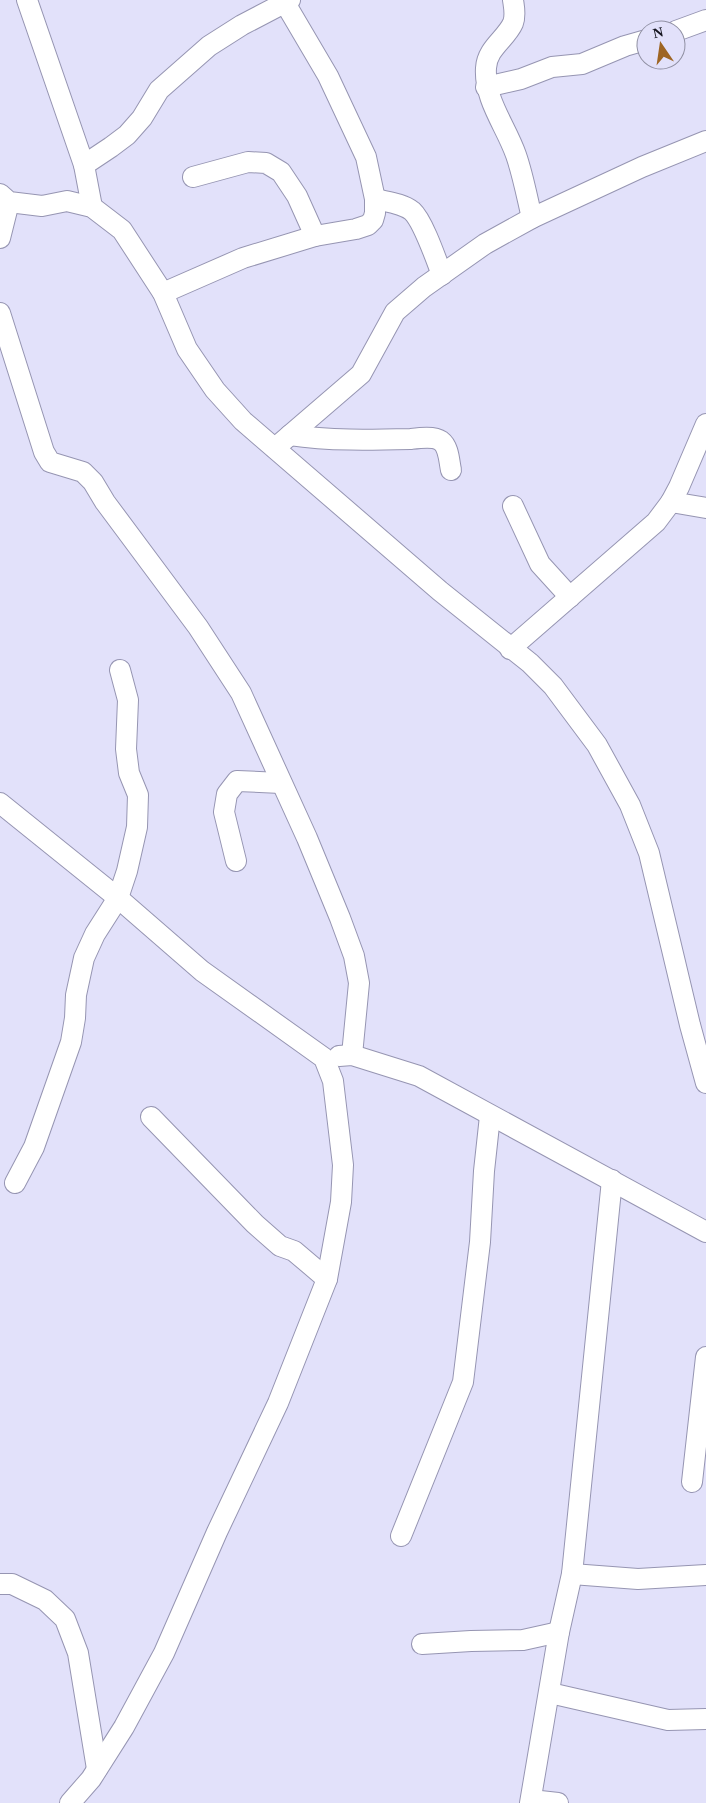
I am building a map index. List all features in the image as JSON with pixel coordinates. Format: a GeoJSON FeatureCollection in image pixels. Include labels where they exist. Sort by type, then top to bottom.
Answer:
{"type":"FeatureCollection","features":[{"type":"Feature","properties":{"kind":"street"},"geometry":{"type":"LineString","coordinates":[[27,0],[84,165],[92,207]]}},
{"type":"Feature","properties":{"kind":"street"},"geometry":{"type":"LineString","coordinates":[[513,0],[515,12],[513,23],[494,47],[486,66],[486,87],[516,153],[532,218]]}},
{"type":"Feature","properties":{"kind":"street"},"geometry":{"type":"LineString","coordinates":[[84,165],[127,135],[142,118],[160,90],[209,46],[242,25],[288,2],[328,76],[366,157],[375,199],[375,213],[372,220],[368,225],[356,229],[315,236],[243,258],[163,293]]}},
{"type":"Feature","properties":{"kind":"street"},"geometry":{"type":"LineString","coordinates":[[686,27],[706,20]]}},
{"type":"Feature","properties":{"kind":"street"},"geometry":{"type":"LineString","coordinates":[[486,87],[521,80],[552,67],[582,64],[636,43]]}},
{"type":"Feature","properties":{"kind":"street"},"geometry":{"type":"LineString","coordinates":[[283,441],[361,374],[395,312],[485,244],[532,218],[642,167],[706,142]]}},
{"type":"Feature","properties":{"kind":"street"},"geometry":{"type":"LineString","coordinates":[[193,177],[248,162],[266,163],[281,172],[297,196],[315,236]]}},
{"type":"Feature","properties":{"kind":"street"},"geometry":{"type":"LineString","coordinates":[[0,238],[5,198],[42,206],[67,201],[92,207],[122,230],[163,293],[187,349],[215,390],[243,421],[283,441],[440,591],[510,649],[530,663],[553,686],[597,745],[630,805],[649,853],[698,1024],[705,1077]]}},
{"type":"Feature","properties":{"kind":"street"},"geometry":{"type":"LineString","coordinates":[[375,199],[398,204],[412,211],[420,223],[442,275]]}},
{"type":"Feature","properties":{"kind":"street"},"geometry":{"type":"LineString","coordinates":[[0,313],[3,334],[44,452],[50,462],[83,472],[93,482],[104,502],[198,628],[241,693],[307,838],[354,956],[359,983],[352,1055]]}},
{"type":"Feature","properties":{"kind":"street"},"geometry":{"type":"LineString","coordinates":[[510,649],[656,522],[671,502],[706,424]]}},
{"type":"Feature","properties":{"kind":"street"},"geometry":{"type":"LineString","coordinates":[[283,441],[425,438],[439,440],[446,445],[451,470]]}},
{"type":"Feature","properties":{"kind":"street"},"geometry":{"type":"LineString","coordinates":[[671,502],[706,508]]}},
{"type":"Feature","properties":{"kind":"street"},"geometry":{"type":"LineString","coordinates":[[514,506],[540,564],[570,597]]}},
{"type":"Feature","properties":{"kind":"street"},"geometry":{"type":"LineString","coordinates":[[15,1183],[34,1147],[70,1042],[75,1018],[76,994],[84,958],[95,934],[118,898],[137,827],[138,795],[129,773],[126,749],[128,700],[120,670]]}},
{"type":"Feature","properties":{"kind":"street"},"geometry":{"type":"LineString","coordinates":[[236,861],[224,812],[227,794],[237,782],[281,783]]}},
{"type":"Feature","properties":{"kind":"street"},"geometry":{"type":"LineString","coordinates":[[0,803],[118,898],[202,971],[324,1058],[333,1081],[343,1165],[341,1202],[327,1279],[278,1403],[217,1532],[164,1653],[124,1727],[76,1801]]}},
{"type":"Feature","properties":{"kind":"street"},"geometry":{"type":"LineString","coordinates":[[324,1058],[352,1055],[419,1076],[706,1232]]}},
{"type":"Feature","properties":{"kind":"street"},"geometry":{"type":"LineString","coordinates":[[401,1536],[463,1382],[480,1242],[484,1171],[490,1116]]}},
{"type":"Feature","properties":{"kind":"street"},"geometry":{"type":"LineString","coordinates":[[151,1117],[255,1224],[280,1246],[294,1251],[327,1279]]}},
{"type":"Feature","properties":{"kind":"street"},"geometry":{"type":"LineString","coordinates":[[558,1803],[530,1801],[559,1632],[572,1574],[612,1180]]}},
{"type":"Feature","properties":{"kind":"street"},"geometry":{"type":"LineString","coordinates":[[692,1482],[706,1357]]}},
{"type":"Feature","properties":{"kind":"street"},"geometry":{"type":"LineString","coordinates":[[572,1574],[638,1578],[706,1575]]}},
{"type":"Feature","properties":{"kind":"street"},"geometry":{"type":"LineString","coordinates":[[0,1584],[12,1584],[45,1600],[65,1619],[78,1653],[97,1769]]}},
{"type":"Feature","properties":{"kind":"street"},"geometry":{"type":"LineString","coordinates":[[422,1644],[522,1640],[559,1632]]}},
{"type":"Feature","properties":{"kind":"street"},"geometry":{"type":"LineString","coordinates":[[550,1693],[668,1720],[706,1719]]}}]}
